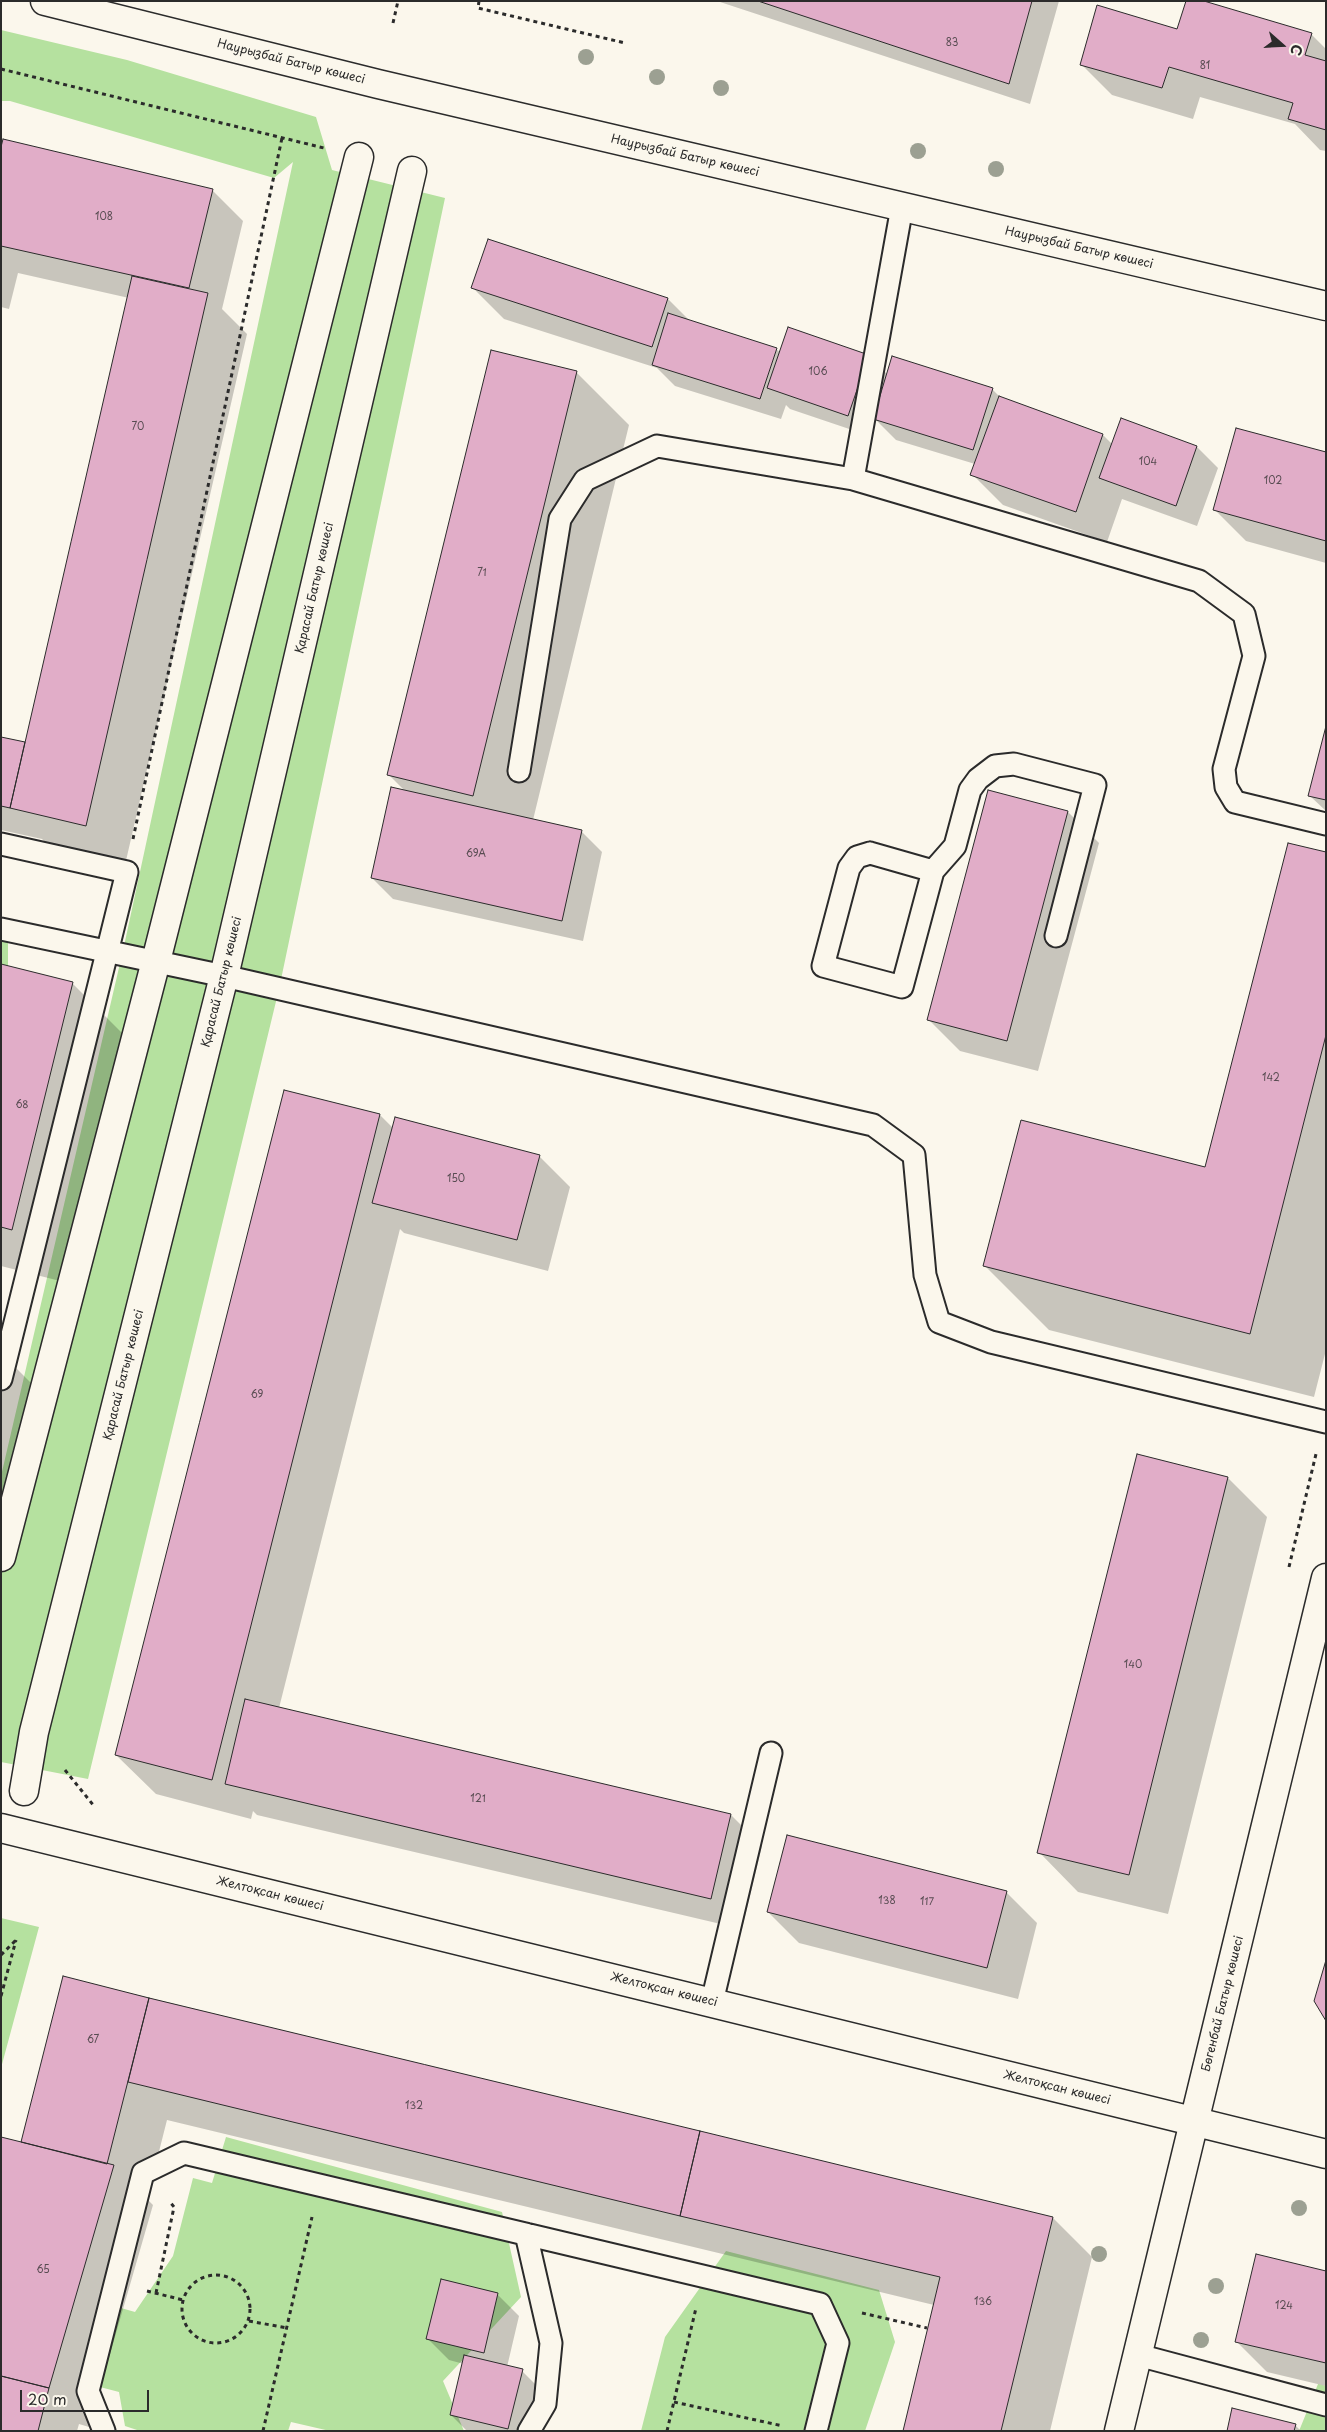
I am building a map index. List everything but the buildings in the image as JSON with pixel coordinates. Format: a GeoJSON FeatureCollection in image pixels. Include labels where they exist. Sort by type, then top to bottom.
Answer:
{"type":"FeatureCollection","features":[{"type":"Feature","properties":{"kind":"street","name":"Наурызбай Батыр көшесі"},"geometry":{"type":"LineString","coordinates":[[45,1],[387,86],[1326,306]]}},
{"type":"Feature","properties":{"kind":"street"},"geometry":{"type":"LineString","coordinates":[[1,1557],[156,962],[358,157]]}},
{"type":"Feature","properties":{"kind":"street","name":"Қарасай Батыр көшесі"},"geometry":{"type":"LineString","coordinates":[[24,1791],[36,1722],[224,976],[412,171]]}},
{"type":"Feature","properties":{"kind":"street","name":"Бөгенбай Батыр көшесі"},"geometry":{"type":"LineString","coordinates":[[1119,2431],[1326,1578]]}},
{"type":"Feature","properties":{"kind":"street","name":"Желтоқсан көшесі"},"geometry":{"type":"LineString","coordinates":[[1,1828],[1326,2154]]}},
{"type":"Feature","properties":{"kind":"lane"},"geometry":{"type":"LineString","coordinates":[[853,479],[902,207]]}},
{"type":"Feature","properties":{"kind":"lane"},"geometry":{"type":"LineString","coordinates":[[519,771],[560,519],[585,480],[657,446],[853,479],[1199,581],[1244,614],[1254,656],[1224,769],[1226,787],[1235,802],[1326,824]]}},
{"type":"Feature","properties":{"kind":"lane"},"geometry":{"type":"LineString","coordinates":[[933,871],[870,854],[857,857],[849,868],[823,966],[902,987],[933,871],[955,846],[970,790],[978,779],[995,766],[1014,764],[1095,785],[1056,936]]}},
{"type":"Feature","properties":{"kind":"lane"},"geometry":{"type":"LineString","coordinates":[[1,844],[126,872],[1,1379]]}},
{"type":"Feature","properties":{"kind":"lane"},"geometry":{"type":"LineString","coordinates":[[1,928],[224,976],[873,1125],[914,1156],[925,1275],[939,1322],[991,1342],[1326,1422]]}},
{"type":"Feature","properties":{"kind":"lane"},"geometry":{"type":"LineString","coordinates":[[712,2002],[770,1753]]}},
{"type":"Feature","properties":{"kind":"lane"},"geometry":{"type":"LineString","coordinates":[[104,2431],[88,2391],[143,2173],[184,2153],[820,2304],[838,2343],[816,2431]]}},
{"type":"Feature","properties":{"kind":"lane"},"geometry":{"type":"LineString","coordinates":[[526,2234],[551,2343],[545,2404],[529,2431]]}},
{"type":"Feature","properties":{"kind":"lane"},"geometry":{"type":"LineString","coordinates":[[1138,2355],[1326,2405]]}},
{"type":"Feature","properties":{"kind":"path"},"geometry":{"type":"LineString","coordinates":[[393,23],[398,1]]}},
{"type":"Feature","properties":{"kind":"path"},"geometry":{"type":"LineString","coordinates":[[479,1],[478,8],[625,43]]}},
{"type":"Feature","properties":{"kind":"path"},"geometry":{"type":"LineString","coordinates":[[1,69],[358,157]]}},
{"type":"Feature","properties":{"kind":"path"},"geometry":{"type":"LineString","coordinates":[[126,872],[282,138]]}},
{"type":"Feature","properties":{"kind":"path"},"geometry":{"type":"LineString","coordinates":[[1,1955],[16,1940],[1,1996]]}},
{"type":"Feature","properties":{"kind":"path"},"geometry":{"type":"LineString","coordinates":[[263,2431],[320,2185]]}},
{"type":"Feature","properties":{"kind":"path"},"geometry":{"type":"LineString","coordinates":[[205,2276],[228,2276],[237,2280],[245,2289],[250,2299],[249,2321],[243,2331],[234,2339],[223,2343],[211,2343],[200,2339],[191,2332],[184,2322],[183,2300],[188,2289],[205,2276]]}},
{"type":"Feature","properties":{"kind":"path"},"geometry":{"type":"LineString","coordinates":[[667,2431],[704,2276]]}},
{"type":"Feature","properties":{"kind":"path"},"geometry":{"type":"LineString","coordinates":[[820,2304],[927,2328]]}},
{"type":"Feature","properties":{"kind":"path"},"geometry":{"type":"LineString","coordinates":[[249,2321],[287,2328]]}},
{"type":"Feature","properties":{"kind":"path"},"geometry":{"type":"LineString","coordinates":[[674,2402],[767,2422]]}},
{"type":"Feature","properties":{"kind":"green space"},"geometry":{"type":"Polygon","coordinates":[[[1,30],[127,60],[316,117],[332,170],[445,198],[279,989],[88,1779],[1,1762],[1,1476],[124,946],[293,162],[274,178],[10,101],[1,101],[1,30]]]}},
{"type":"Feature","properties":{"kind":"green space"},"geometry":{"type":"Polygon","coordinates":[[[1,938],[8,940],[8,966],[1,964],[1,938]]]}},
{"type":"Feature","properties":{"kind":"green space"},"geometry":{"type":"Polygon","coordinates":[[[1,1918],[39,1927],[1,2068],[1,1918]]]}},
{"type":"Feature","properties":{"kind":"green space"},"geometry":{"type":"Polygon","coordinates":[[[226,2137],[502,2212],[521,2297],[443,2381],[464,2431],[330,2431],[291,2422],[288,2431],[140,2431],[125,2426],[119,2392],[100,2387],[121,2308],[135,2312],[173,2256],[193,2178],[212,2183],[226,2137]]]}},
{"type":"Feature","properties":{"kind":"green space"},"geometry":{"type":"Polygon","coordinates":[[[726,2251],[879,2290],[895,2342],[865,2431],[641,2431],[665,2337],[726,2251]]]}},
{"type":"Feature","properties":{"kind":"green space"},"geometry":{"type":"Polygon","coordinates":[[[1318,2384],[1326,2386],[1326,2431],[1299,2431],[1318,2384]]]}}]}
